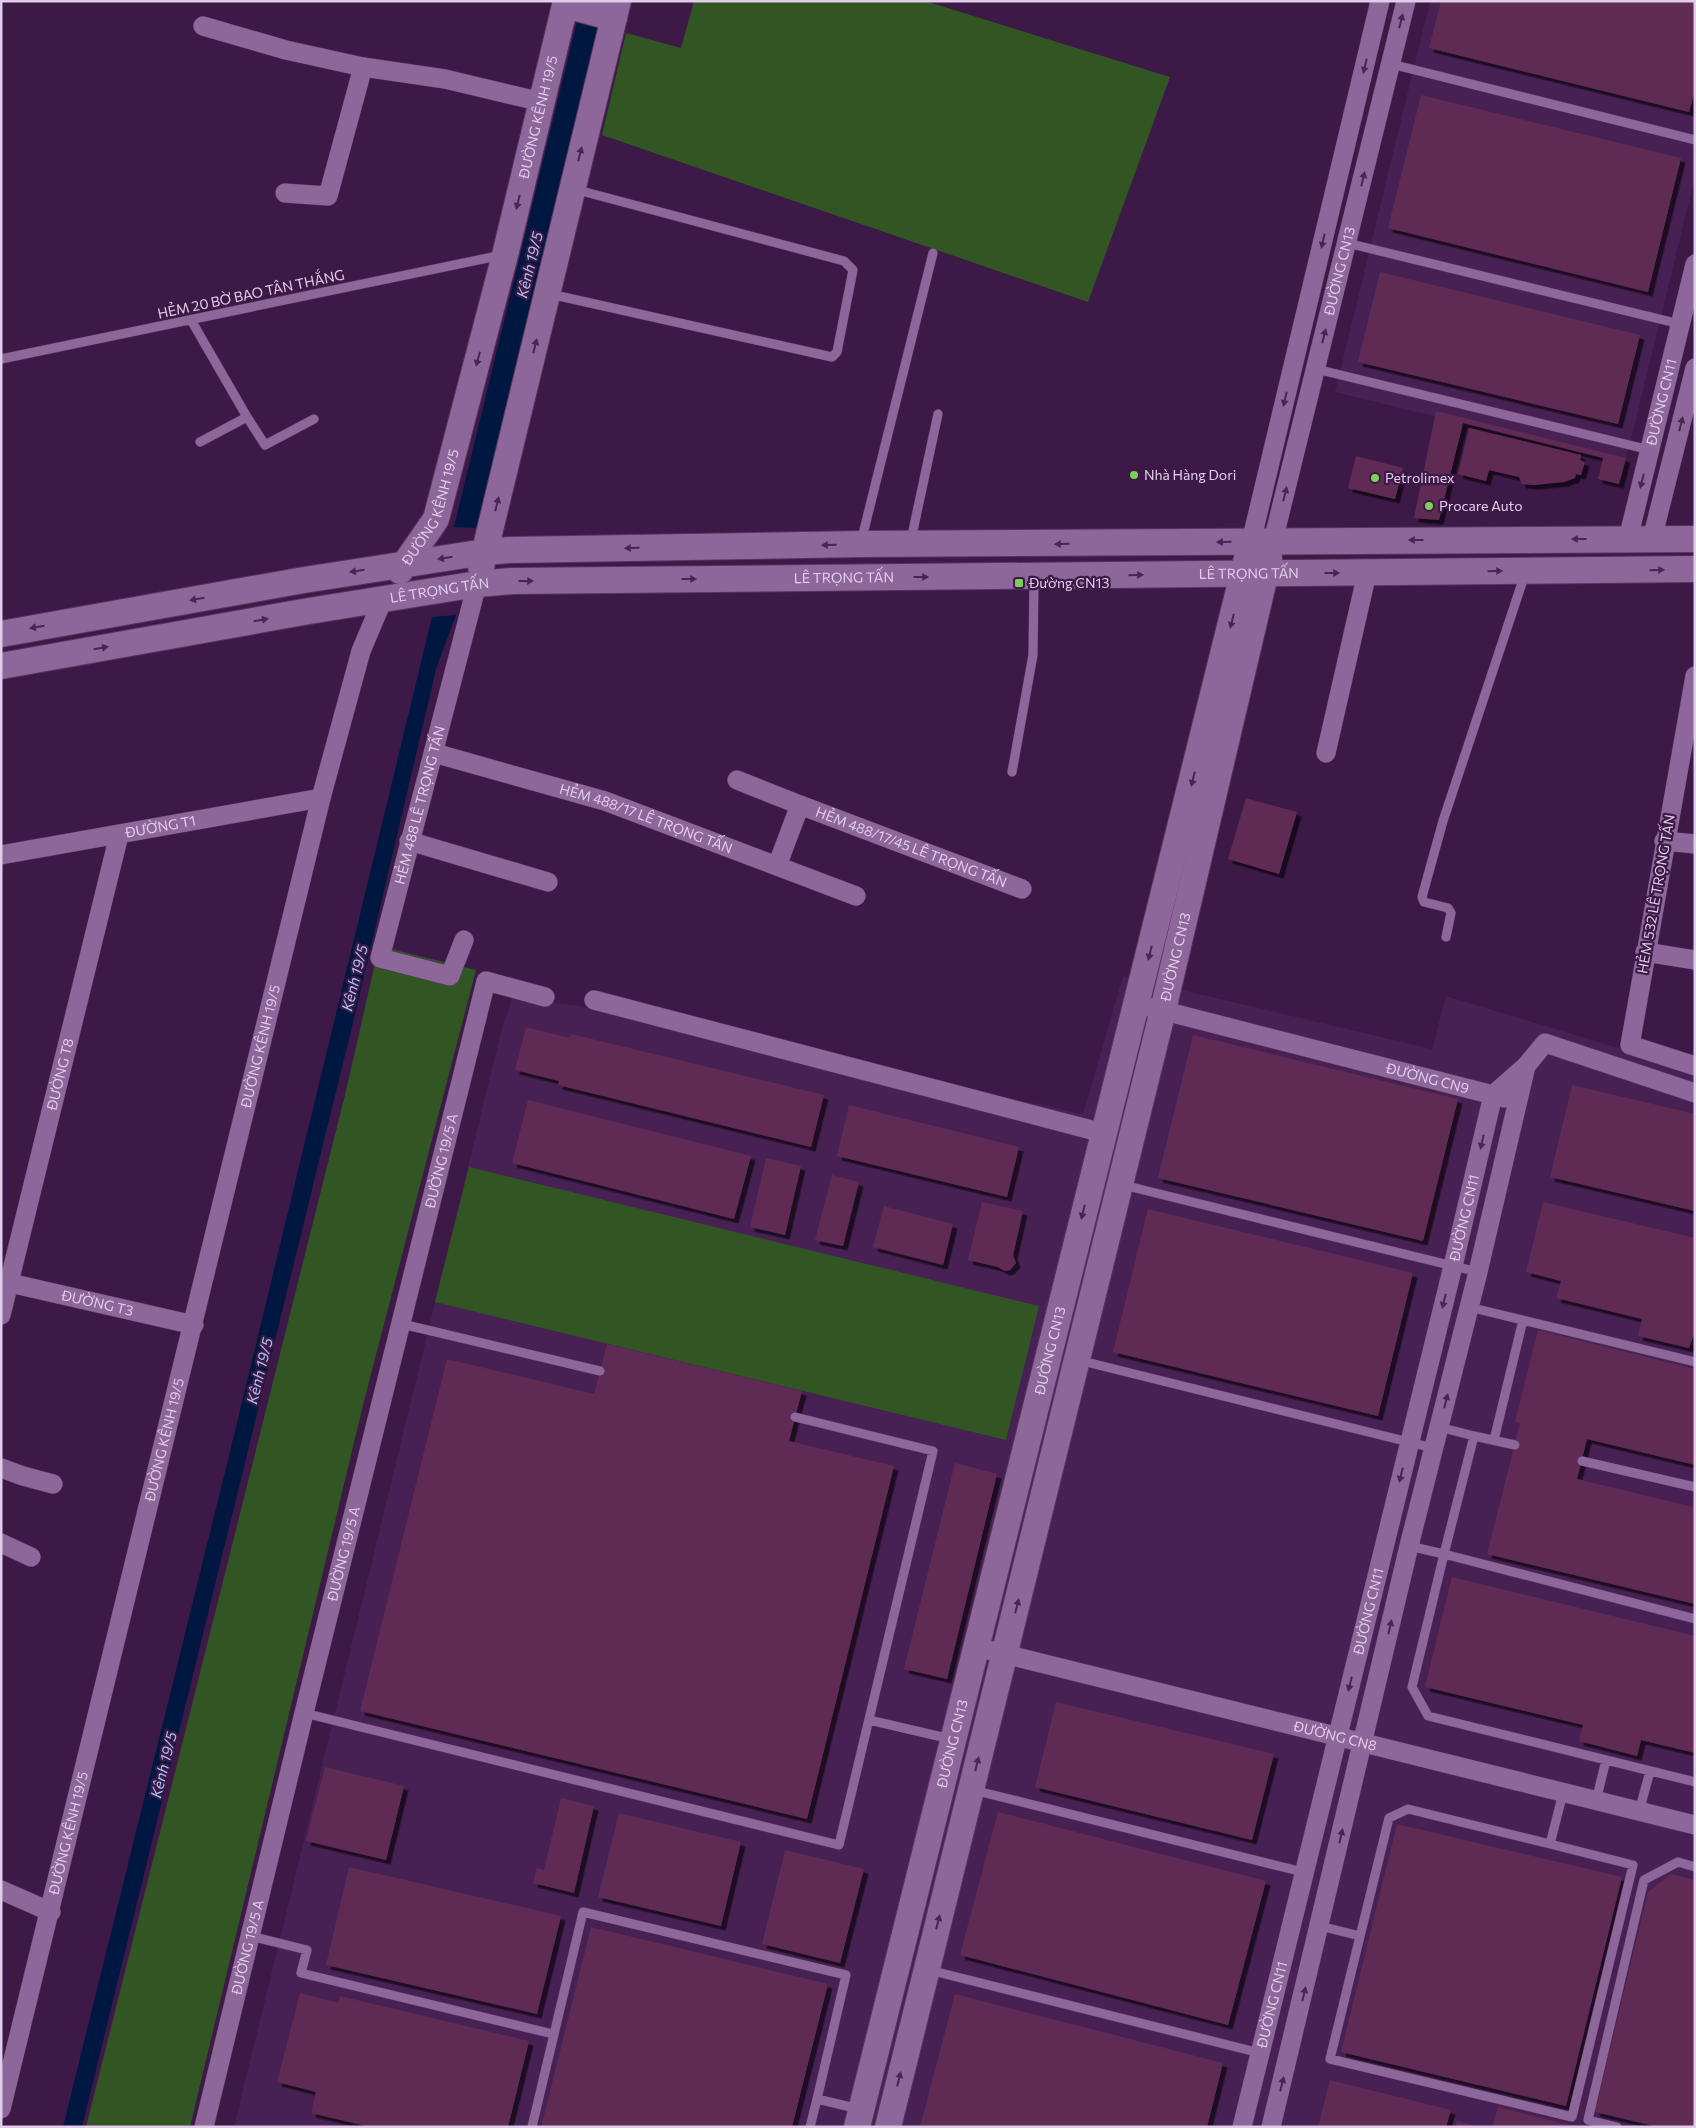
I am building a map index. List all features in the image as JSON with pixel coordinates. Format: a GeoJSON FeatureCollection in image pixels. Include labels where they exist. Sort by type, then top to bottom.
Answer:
{"type":"FeatureCollection","features":[{"type":"Feature","properties":{"kind":"street","name":"ĐƯỜNG CN13"},"geometry":{"type":"LineString","coordinates":[[1262,541],[1329,216],[1380,1]]}},
{"type":"Feature","properties":{"kind":"street","name":"ĐƯỜNG CN13"},"geometry":{"type":"LineString","coordinates":[[1262,541],[1316,369],[1406,1]]}},
{"type":"Feature","properties":{"kind":"street","name":"ĐƯỜNG KÊNH 19/5"},"geometry":{"type":"LineString","coordinates":[[1,2109],[7,2063],[51,1912],[321,798],[361,651],[383,600],[436,519],[505,255],[542,102],[591,8]]}},
{"type":"Feature","properties":{"kind":"street","name":"ĐƯỜNG KÊNH 19/5"},"geometry":{"type":"LineString","coordinates":[[477,584],[572,189],[591,8]]}},
{"type":"Feature","properties":{"kind":"street"},"geometry":{"type":"LineString","coordinates":[[203,26],[286,50],[363,67],[445,78],[542,102]]}},
{"type":"Feature","properties":{"kind":"street"},"geometry":{"type":"LineString","coordinates":[[286,193],[328,196],[363,67]]}},
{"type":"Feature","properties":{"kind":"street"},"geometry":{"type":"LineString","coordinates":[[1329,216],[1352,222]]}},
{"type":"Feature","properties":{"kind":"street","name":"ĐƯỜNG CN11"},"geometry":{"type":"LineString","coordinates":[[1640,539],[1650,450],[1695,264]]}},
{"type":"Feature","properties":{"kind":"street","name":"ĐƯỜNG CN11"},"geometry":{"type":"LineString","coordinates":[[1640,539],[1695,368]]}},
{"type":"Feature","properties":{"kind":"street"},"geometry":{"type":"LineString","coordinates":[[1,634],[304,580],[485,552],[510,550],[861,544],[1695,539]]}},
{"type":"Feature","properties":{"kind":"street"},"geometry":{"type":"LineString","coordinates":[[1255,573],[1262,541]]}},
{"type":"Feature","properties":{"kind":"street","name":"LÊ TRỌNG TẤN"},"geometry":{"type":"LineString","coordinates":[[1,666],[477,584],[512,581],[1695,569]]}},
{"type":"Feature","properties":{"kind":"street","name":"ĐƯỜNG CN13"},"geometry":{"type":"LineString","coordinates":[[860,2118],[1103,1133],[1138,1004],[1158,919],[1255,573]]}},
{"type":"Feature","properties":{"kind":"street","name":"ĐƯỜNG CN13"},"geometry":{"type":"LineString","coordinates":[[888,2127],[1184,923],[1255,573]]}},
{"type":"Feature","properties":{"kind":"street"},"geometry":{"type":"LineString","coordinates":[[1326,753],[1367,573]]}},
{"type":"Feature","properties":{"kind":"street","name":"HẺM 488 LÊ TRỌNG TẤN"},"geometry":{"type":"LineString","coordinates":[[464,940],[450,976],[380,958],[477,584]]}},
{"type":"Feature","properties":{"kind":"street","name":"HẺM 532 LÊ TRỌNG TẤN"},"geometry":{"type":"LineString","coordinates":[[1695,676],[1664,841],[1630,1045],[1695,1066]]}},
{"type":"Feature","properties":{"kind":"street","name":"HẺM 488/17 LÊ TRỌNG TẤN"},"geometry":{"type":"LineString","coordinates":[[434,753],[605,801],[856,896]]}},
{"type":"Feature","properties":{"kind":"street","name":"HẺM 488/17/45 LÊ TRỌNG TẤN"},"geometry":{"type":"LineString","coordinates":[[737,780],[1022,889]]}},
{"type":"Feature","properties":{"kind":"street","name":"ĐƯỜNG T1"},"geometry":{"type":"LineString","coordinates":[[1,855],[321,798]]}},
{"type":"Feature","properties":{"kind":"street","name":"HẺM 488/17/45 LÊ TRỌNG TẤN"},"geometry":{"type":"LineString","coordinates":[[778,866],[800,805]]}},
{"type":"Feature","properties":{"kind":"street","name":"ĐƯỜNG T8"},"geometry":{"type":"LineString","coordinates":[[1,1315],[6,1282],[119,835]]}},
{"type":"Feature","properties":{"kind":"street"},"geometry":{"type":"LineString","coordinates":[[409,841],[548,882]]}},
{"type":"Feature","properties":{"kind":"street"},"geometry":{"type":"LineString","coordinates":[[1664,841],[1695,844]]}},
{"type":"Feature","properties":{"kind":"street"},"geometry":{"type":"LineString","coordinates":[[1158,919],[1184,923]]}},
{"type":"Feature","properties":{"kind":"street"},"geometry":{"type":"LineString","coordinates":[[1645,952],[1695,960]]}},
{"type":"Feature","properties":{"kind":"street","name":"ĐƯỜNG 19/5 A"},"geometry":{"type":"LineString","coordinates":[[204,2127],[304,1713],[486,981],[545,997]]}},
{"type":"Feature","properties":{"kind":"street"},"geometry":{"type":"LineString","coordinates":[[594,1000],[1103,1133]]}},
{"type":"Feature","properties":{"kind":"street","name":"ĐƯỜNG CN9"},"geometry":{"type":"LineString","coordinates":[[1138,1004],[1518,1101]]}},
{"type":"Feature","properties":{"kind":"street"},"geometry":{"type":"LineString","coordinates":[[1493,1095],[1526,1066],[1546,1043],[1695,1092]]}},
{"type":"Feature","properties":{"kind":"street","name":"ĐƯỜNG CN11"},"geometry":{"type":"LineString","coordinates":[[1272,2127],[1409,1546],[1478,1272],[1526,1066]]}},
{"type":"Feature","properties":{"kind":"street","name":"ĐƯỜNG CN11"},"geometry":{"type":"LineString","coordinates":[[1242,2127],[1453,1266],[1493,1095]]}},
{"type":"Feature","properties":{"kind":"street"},"geometry":{"type":"LineString","coordinates":[[1092,1178],[1120,1185]]}},
{"type":"Feature","properties":{"kind":"street","name":"ĐƯỜNG T3"},"geometry":{"type":"LineString","coordinates":[[6,1282],[194,1325]]}},
{"type":"Feature","properties":{"kind":"street"},"geometry":{"type":"LineString","coordinates":[[1,1468],[54,1484]]}},
{"type":"Feature","properties":{"kind":"street"},"geometry":{"type":"LineString","coordinates":[[1,1543],[31,1557]]}},
{"type":"Feature","properties":{"kind":"street","name":"ĐƯỜNG CN8"},"geometry":{"type":"LineString","coordinates":[[976,1648],[1695,1825]]}},
{"type":"Feature","properties":{"kind":"street"},"geometry":{"type":"LineString","coordinates":[[1,1890],[51,1912]]}},
{"type":"Feature","properties":{"kind":"lane"},"geometry":{"type":"LineString","coordinates":[[1391,64],[1695,140]]}},
{"type":"Feature","properties":{"kind":"lane"},"geometry":{"type":"LineString","coordinates":[[547,294],[832,357],[837,352],[853,270],[844,261],[572,189]]}},
{"type":"Feature","properties":{"kind":"lane"},"geometry":{"type":"LineString","coordinates":[[1347,243],[1680,324]]}},
{"type":"Feature","properties":{"kind":"lane"},"geometry":{"type":"LineString","coordinates":[[861,544],[933,253]]}},
{"type":"Feature","properties":{"kind":"lane","name":"HẺM 20 BỜ BAO TÂN THẮNG"},"geometry":{"type":"LineString","coordinates":[[1,358],[505,255]]}},
{"type":"Feature","properties":{"kind":"lane"},"geometry":{"type":"LineString","coordinates":[[191,320],[246,417],[265,446],[314,419]]}},
{"type":"Feature","properties":{"kind":"lane"},"geometry":{"type":"LineString","coordinates":[[1316,369],[1650,450]]}},
{"type":"Feature","properties":{"kind":"lane"},"geometry":{"type":"LineString","coordinates":[[910,545],[938,414]]}},
{"type":"Feature","properties":{"kind":"lane"},"geometry":{"type":"LineString","coordinates":[[200,442],[246,417]]}},
{"type":"Feature","properties":{"kind":"lane"},"geometry":{"type":"LineString","coordinates":[[1446,936],[1451,913],[1448,908],[1424,902],[1422,897],[1443,821],[1526,571]]}},
{"type":"Feature","properties":{"kind":"lane"},"geometry":{"type":"LineString","coordinates":[[1012,772],[1033,655],[1034,576]]}},
{"type":"Feature","properties":{"kind":"lane"},"geometry":{"type":"LineString","coordinates":[[1120,1185],[1478,1272]]}},
{"type":"Feature","properties":{"kind":"lane"},"geometry":{"type":"LineString","coordinates":[[1469,1307],[1695,1362]]}},
{"type":"Feature","properties":{"kind":"lane"},"geometry":{"type":"LineString","coordinates":[[1494,1440],[1523,1320]]}},
{"type":"Feature","properties":{"kind":"lane"},"geometry":{"type":"LineString","coordinates":[[402,1324],[600,1371]]}},
{"type":"Feature","properties":{"kind":"lane"},"geometry":{"type":"LineString","coordinates":[[1078,1360],[1433,1448]]}},
{"type":"Feature","properties":{"kind":"lane"},"geometry":{"type":"LineString","coordinates":[[304,1713],[839,1845],[933,1451],[795,1417]]}},
{"type":"Feature","properties":{"kind":"lane"},"geometry":{"type":"LineString","coordinates":[[1439,1427],[1514,1445]]}},
{"type":"Feature","properties":{"kind":"lane"},"geometry":{"type":"LineString","coordinates":[[1474,1436],[1412,1686],[1428,1716],[1695,1782]]}},
{"type":"Feature","properties":{"kind":"lane"},"geometry":{"type":"LineString","coordinates":[[1582,1461],[1695,1487]]}},
{"type":"Feature","properties":{"kind":"lane"},"geometry":{"type":"LineString","coordinates":[[1409,1546],[1695,1619]]}},
{"type":"Feature","properties":{"kind":"lane"},"geometry":{"type":"LineString","coordinates":[[869,1720],[953,1739]]}},
{"type":"Feature","properties":{"kind":"lane"},"geometry":{"type":"LineString","coordinates":[[1596,1801],[1606,1760]]}},
{"type":"Feature","properties":{"kind":"lane"},"geometry":{"type":"LineString","coordinates":[[1639,1812],[1650,1771]]}},
{"type":"Feature","properties":{"kind":"lane"},"geometry":{"type":"LineString","coordinates":[[970,1789],[1304,1872]]}},
{"type":"Feature","properties":{"kind":"lane"},"geometry":{"type":"LineString","coordinates":[[1550,1844],[1563,1793]]}},
{"type":"Feature","properties":{"kind":"lane"},"geometry":{"type":"LineString","coordinates":[[1408,1810],[1550,1844],[1633,1865],[1572,2117],[1330,2059],[1389,1818],[1408,1810]]}},
{"type":"Feature","properties":{"kind":"lane"},"geometry":{"type":"LineString","coordinates":[[1617,2127],[1588,2120],[1644,1880],[1678,1862],[1695,1867]]}},
{"type":"Feature","properties":{"kind":"lane"},"geometry":{"type":"LineString","coordinates":[[532,2127],[583,1912],[846,1975],[810,2127]]}},
{"type":"Feature","properties":{"kind":"lane"},"geometry":{"type":"LineString","coordinates":[[1320,1926],[1360,1936]]}},
{"type":"Feature","properties":{"kind":"lane"},"geometry":{"type":"LineString","coordinates":[[250,1936],[307,1950],[302,1973],[553,2034]]}},
{"type":"Feature","properties":{"kind":"lane"},"geometry":{"type":"LineString","coordinates":[[926,1969],[1260,2053]]}},
{"type":"Feature","properties":{"kind":"lane"},"geometry":{"type":"LineString","coordinates":[[817,2099],[860,2118]]}},
{"type":"Feature","properties":{"kind":"shaded area"},"geometry":{"type":"Polygon","coordinates":[[[1430,1],[1695,1],[1695,178],[1625,463],[1335,392],[1430,1]]]}},
{"type":"Feature","properties":{"kind":"shaded area"},"geometry":{"type":"Polygon","coordinates":[[[1123,976],[1432,1049],[1446,996],[1695,1071],[1695,2127],[234,2127],[502,1028],[512,998],[580,1006],[1083,1114],[1123,976]]]}},
{"type":"Feature","properties":{"kind":"green space"},"geometry":{"type":"Polygon","coordinates":[[[694,1],[925,1],[1170,77],[1088,302],[602,135],[626,33],[681,48],[694,1]]]}},
{"type":"Feature","properties":{"kind":"green space"},"geometry":{"type":"Polygon","coordinates":[[[379,946],[476,970],[363,1405],[190,2127],[86,2127],[345,1095],[379,946]]]}},
{"type":"Feature","properties":{"kind":"green space"},"geometry":{"type":"Polygon","coordinates":[[[469,1167],[1039,1306],[1006,1440],[435,1302],[469,1167]]]}},
{"type":"Feature","properties":{"kind":"water","name":"Kênh 19/5"},"geometry":{"type":"Polygon","coordinates":[[[579,13],[600,19],[479,528],[454,527],[579,13]]]}},
{"type":"Feature","properties":{"kind":"water","name":"Kênh 19/5"},"geometry":{"type":"Polygon","coordinates":[[[456,615],[436,669],[356,1010],[82,2127],[63,2127],[228,1460],[432,617],[456,615]]]}},
{"type":"Feature","properties":{"kind":"building"},"geometry":{"type":"Polygon","coordinates":[[[1441,1],[1695,1],[1695,90],[1689,112],[1429,48],[1441,1]]]}},
{"type":"Feature","properties":{"kind":"building"},"geometry":{"type":"Polygon","coordinates":[[[1421,95],[1681,158],[1648,292],[1388,228],[1421,95]]]}},
{"type":"Feature","properties":{"kind":"building"},"geometry":{"type":"Polygon","coordinates":[[[1380,272],[1640,335],[1618,424],[1358,362],[1380,272]]]}},
{"type":"Feature","properties":{"kind":"building"},"geometry":{"type":"Polygon","coordinates":[[[1436,411],[1626,458],[1619,484],[1598,479],[1603,458],[1463,423],[1439,520],[1414,518],[1436,411]]]}},
{"type":"Feature","properties":{"kind":"building"},"geometry":{"type":"Polygon","coordinates":[[[1469,428],[1581,455],[1580,460],[1585,462],[1581,475],[1576,474],[1575,478],[1564,482],[1534,485],[1522,484],[1519,477],[1489,470],[1486,481],[1458,474],[1469,428]]]}},
{"type":"Feature","properties":{"kind":"building","name":"Petrolimex"},"geometry":{"type":"Polygon","coordinates":[[[1356,456],[1403,468],[1395,499],[1348,488],[1356,456]]]}},
{"type":"Feature","properties":{"kind":"building"},"geometry":{"type":"Polygon","coordinates":[[[1246,798],[1297,812],[1279,874],[1228,859],[1246,798]]]}},
{"type":"Feature","properties":{"kind":"building"},"geometry":{"type":"Polygon","coordinates":[[[526,1027],[570,1038],[571,1034],[824,1095],[811,1147],[558,1085],[559,1081],[515,1070],[526,1027]]]}},
{"type":"Feature","properties":{"kind":"building"},"geometry":{"type":"Polygon","coordinates":[[[1193,1035],[1458,1099],[1423,1241],[1158,1178],[1193,1035]]]}},
{"type":"Feature","properties":{"kind":"building"},"geometry":{"type":"Polygon","coordinates":[[[1572,1085],[1695,1114],[1695,1211],[1550,1177],[1572,1085]]]}},
{"type":"Feature","properties":{"kind":"building"},"geometry":{"type":"Polygon","coordinates":[[[528,1100],[751,1156],[734,1219],[512,1163],[528,1100]]]}},
{"type":"Feature","properties":{"kind":"building"},"geometry":{"type":"Polygon","coordinates":[[[849,1105],[1019,1147],[1007,1197],[837,1156],[849,1105]]]}},
{"type":"Feature","properties":{"kind":"building"},"geometry":{"type":"Polygon","coordinates":[[[766,1158],[801,1166],[785,1235],[750,1227],[766,1158]]]}},
{"type":"Feature","properties":{"kind":"building"},"geometry":{"type":"Polygon","coordinates":[[[832,1175],[859,1182],[843,1246],[815,1240],[832,1175]]]}},
{"type":"Feature","properties":{"kind":"building"},"geometry":{"type":"Polygon","coordinates":[[[982,1202],[1023,1211],[1013,1255],[1016,1263],[1010,1270],[1005,1271],[998,1267],[968,1260],[982,1202]]]}},
{"type":"Feature","properties":{"kind":"building"},"geometry":{"type":"Polygon","coordinates":[[[1543,1202],[1695,1238],[1695,1331],[1689,1348],[1638,1336],[1642,1319],[1556,1298],[1561,1281],[1526,1272],[1543,1202]]]}},
{"type":"Feature","properties":{"kind":"building"},"geometry":{"type":"Polygon","coordinates":[[[884,1206],[953,1224],[943,1265],[873,1247],[884,1206]]]}},
{"type":"Feature","properties":{"kind":"building"},"geometry":{"type":"Polygon","coordinates":[[[1148,1209],[1413,1273],[1378,1416],[1113,1352],[1148,1209]]]}},
{"type":"Feature","properties":{"kind":"building"},"geometry":{"type":"Polygon","coordinates":[[[1538,1330],[1695,1369],[1695,1465],[1587,1439],[1577,1479],[1693,1507],[1695,1502],[1695,1604],[1487,1554],[1520,1423],[1515,1422],[1538,1330]]]}},
{"type":"Feature","properties":{"kind":"building"},"geometry":{"type":"Polygon","coordinates":[[[607,1344],[802,1391],[789,1441],[894,1466],[807,1819],[360,1711],[447,1359],[594,1394],[607,1344]]]}},
{"type":"Feature","properties":{"kind":"building"},"geometry":{"type":"Polygon","coordinates":[[[955,1463],[997,1474],[947,1679],[904,1669],[955,1463]]]}},
{"type":"Feature","properties":{"kind":"building"},"geometry":{"type":"Polygon","coordinates":[[[1452,1577],[1695,1636],[1695,1753],[1641,1740],[1637,1756],[1579,1741],[1583,1725],[1425,1687],[1452,1577]]]}},
{"type":"Feature","properties":{"kind":"building"},"geometry":{"type":"Polygon","coordinates":[[[1056,1702],[1274,1754],[1252,1840],[1035,1787],[1056,1702]]]}},
{"type":"Feature","properties":{"kind":"building"},"geometry":{"type":"Polygon","coordinates":[[[325,1767],[404,1786],[386,1860],[306,1841],[325,1767]]]}},
{"type":"Feature","properties":{"kind":"building"},"geometry":{"type":"Polygon","coordinates":[[[561,1798],[594,1806],[574,1893],[533,1883],[537,1868],[544,1870],[561,1798]]]}},
{"type":"Feature","properties":{"kind":"building"},"geometry":{"type":"Polygon","coordinates":[[[998,1812],[1266,1881],[1228,2025],[960,1955],[998,1812]]]}},
{"type":"Feature","properties":{"kind":"building"},"geometry":{"type":"Polygon","coordinates":[[[619,1813],[741,1842],[721,1926],[598,1897],[619,1813]]]}},
{"type":"Feature","properties":{"kind":"building"},"geometry":{"type":"Polygon","coordinates":[[[1397,1824],[1622,1877],[1566,2106],[1341,2052],[1397,1824]]]}},
{"type":"Feature","properties":{"kind":"building"},"geometry":{"type":"Polygon","coordinates":[[[785,1850],[864,1869],[840,1963],[762,1944],[785,1850]]]}},
{"type":"Feature","properties":{"kind":"building"},"geometry":{"type":"Polygon","coordinates":[[[349,1867],[561,1916],[537,2014],[326,1965],[349,1867]]]}},
{"type":"Feature","properties":{"kind":"building"},"geometry":{"type":"Polygon","coordinates":[[[1671,1874],[1695,1880],[1695,2127],[1658,2127],[1595,2112],[1648,1892],[1671,1874]]]}},
{"type":"Feature","properties":{"kind":"building"},"geometry":{"type":"Polygon","coordinates":[[[591,1927],[828,1984],[792,2127],[541,2127],[591,1927]]]}},
{"type":"Feature","properties":{"kind":"building"},"geometry":{"type":"Polygon","coordinates":[[[300,1993],[338,2003],[340,1996],[529,2041],[508,2127],[370,2127],[311,2113],[316,2092],[277,2082],[300,1993]]]}},
{"type":"Feature","properties":{"kind":"building"},"geometry":{"type":"Polygon","coordinates":[[[955,1994],[1223,2063],[1207,2127],[920,2127],[955,1994]]]}},
{"type":"Feature","properties":{"kind":"building"},"geometry":{"type":"Polygon","coordinates":[[[1330,2080],[1451,2110],[1446,2127],[1318,2127],[1330,2080]]]}},
{"type":"Feature","properties":{"kind":"building"},"geometry":{"type":"Polygon","coordinates":[[[1498,2107],[1573,2126],[1573,2127],[1492,2127],[1498,2107]]]}},
{"type":"Feature","properties":{"kind":"building"},"geometry":{"type":"Polygon","coordinates":[[[1457,2121],[1476,2126],[1476,2127],[1455,2127],[1457,2121]]]}},
{"type":"Feature","properties":{"kind":"place","name":"Nhà Hàng Dori"},"geometry":{"type":"Point","coordinates":[1134,475]}},
{"type":"Feature","properties":{"kind":"place","name":"Petrolimex"},"geometry":{"type":"Point","coordinates":[1375,478]}},
{"type":"Feature","properties":{"kind":"place","name":"Procare Auto"},"geometry":{"type":"Point","coordinates":[1429,506]}},
{"type":"Feature","properties":{"kind":"place","name":"Đường CN13"},"geometry":{"type":"Point","coordinates":[1019,583]}}]}
